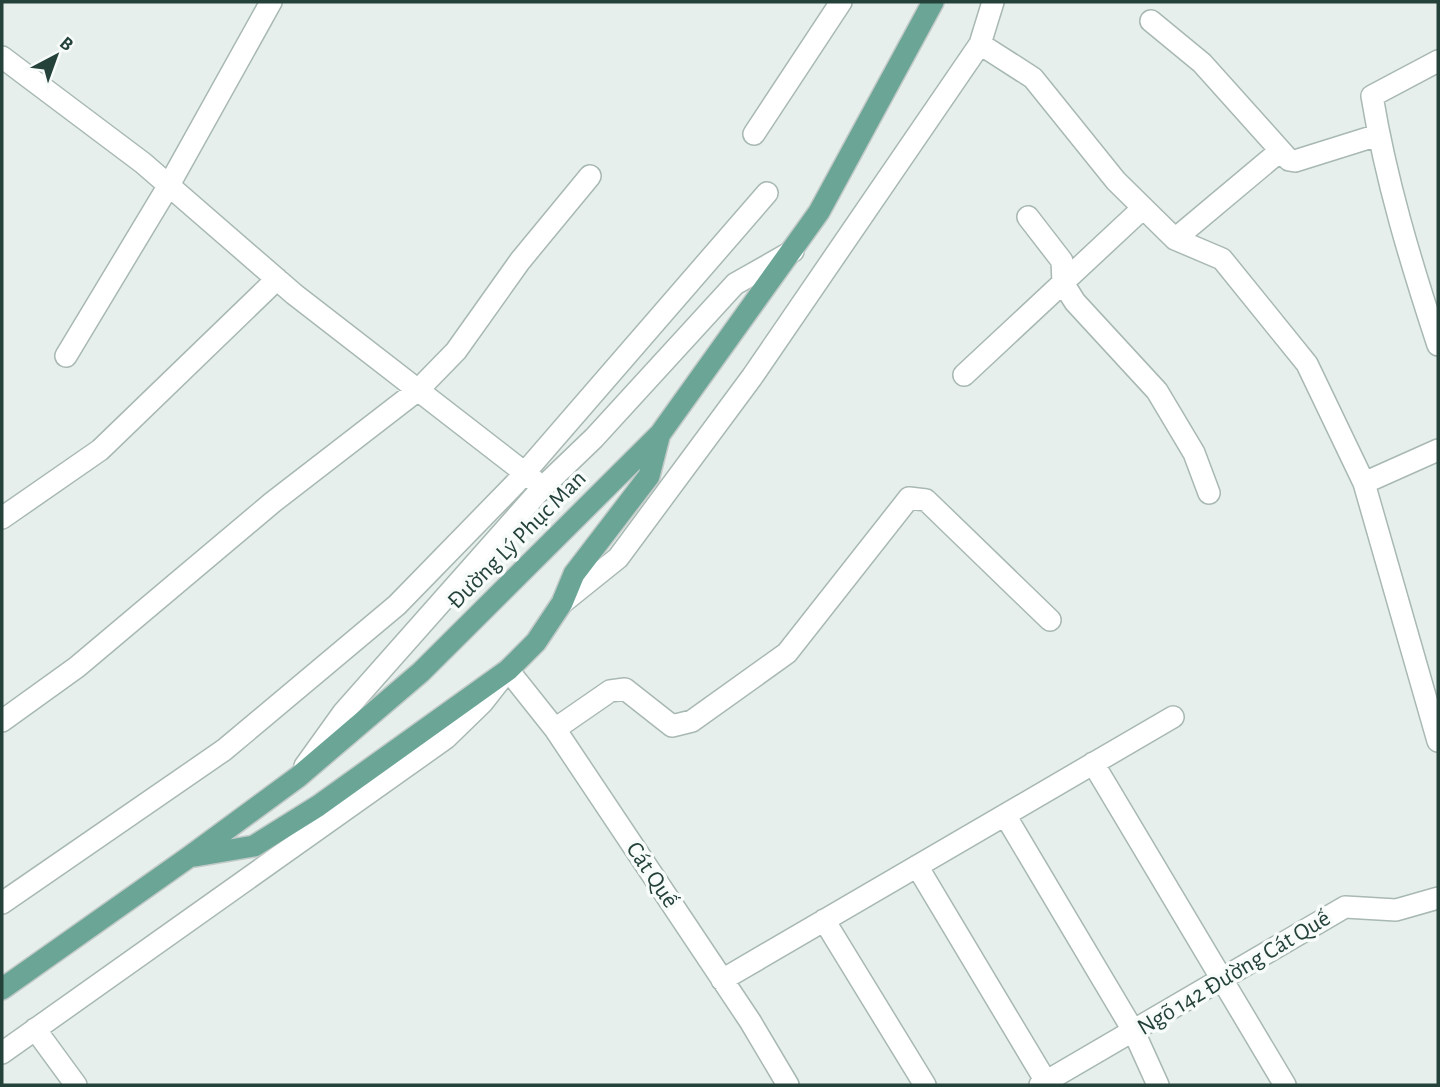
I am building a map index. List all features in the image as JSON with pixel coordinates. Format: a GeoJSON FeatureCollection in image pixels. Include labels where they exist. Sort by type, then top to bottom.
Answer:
{"type":"FeatureCollection","features":[{"type":"Feature","properties":{"kind":"main road","name":"Đường Lý Phục Man"},"geometry":{"type":"LineString","coordinates":[[2,989],[190,858],[298,776],[421,673],[660,435],[794,251],[865,129],[933,2]]}},
{"type":"Feature","properties":{"kind":"main road"},"geometry":{"type":"LineString","coordinates":[[190,858],[254,846],[318,806],[508,670],[536,642],[562,603],[574,574],[649,476],[660,435]]}},
{"type":"Feature","properties":{"kind":"street"},"geometry":{"type":"LineString","coordinates":[[66,356],[169,185],[271,2]]}},
{"type":"Feature","properties":{"kind":"street"},"geometry":{"type":"LineString","coordinates":[[754,134],[841,2]]}},
{"type":"Feature","properties":{"kind":"street"},"geometry":{"type":"LineString","coordinates":[[562,603],[618,558],[744,388],[979,44],[993,2]]}},
{"type":"Feature","properties":{"kind":"street"},"geometry":{"type":"LineString","coordinates":[[1151,21],[1202,63],[1289,160],[1295,161],[1378,135]]}},
{"type":"Feature","properties":{"kind":"street"},"geometry":{"type":"LineString","coordinates":[[979,44],[1033,79],[1116,181],[1175,239],[1222,259],[1307,364],[1364,483],[1438,741]]}},
{"type":"Feature","properties":{"kind":"street"},"geometry":{"type":"LineString","coordinates":[[2,57],[169,185],[277,279],[542,486]]}},
{"type":"Feature","properties":{"kind":"street"},"geometry":{"type":"LineString","coordinates":[[1438,61],[1372,96],[1378,135],[1407,251],[1438,345]]}},
{"type":"Feature","properties":{"kind":"street"},"geometry":{"type":"LineString","coordinates":[[1175,239],[1280,150]]}},
{"type":"Feature","properties":{"kind":"street"},"geometry":{"type":"LineString","coordinates":[[2,721],[77,667],[273,502],[418,390],[456,351],[520,261],[590,176]]}},
{"type":"Feature","properties":{"kind":"street"},"geometry":{"type":"LineString","coordinates":[[2,903],[225,750],[397,605],[524,472],[768,193]]}},
{"type":"Feature","properties":{"kind":"street"},"geometry":{"type":"LineString","coordinates":[[964,375],[1143,208]]}},
{"type":"Feature","properties":{"kind":"street"},"geometry":{"type":"LineString","coordinates":[[1028,218],[1062,261],[1063,283],[1075,302],[1157,391],[1194,453],[1209,493]]}},
{"type":"Feature","properties":{"kind":"street"},"geometry":{"type":"LineString","coordinates":[[298,776],[343,713],[542,486],[594,438],[734,284],[794,251]]}},
{"type":"Feature","properties":{"kind":"street"},"geometry":{"type":"LineString","coordinates":[[2,518],[100,450],[277,279]]}},
{"type":"Feature","properties":{"kind":"street"},"geometry":{"type":"LineString","coordinates":[[1364,483],[1438,450]]}},
{"type":"Feature","properties":{"kind":"street"},"geometry":{"type":"LineString","coordinates":[[555,729],[610,691],[625,689],[672,726],[692,721],[787,653],[909,498],[926,500],[1050,620]]}},
{"type":"Feature","properties":{"kind":"street"},"geometry":{"type":"LineString","coordinates":[[2,1053],[446,738],[482,703],[508,670]]}},
{"type":"Feature","properties":{"kind":"street","name":"Cát Quế"},"geometry":{"type":"LineString","coordinates":[[508,670],[555,729],[722,980],[788,1085]]}},
{"type":"Feature","properties":{"kind":"street"},"geometry":{"type":"LineString","coordinates":[[722,980],[1173,717]]}},
{"type":"Feature","properties":{"kind":"street"},"geometry":{"type":"LineString","coordinates":[[1093,763],[1285,1085]]}},
{"type":"Feature","properties":{"kind":"street"},"geometry":{"type":"LineString","coordinates":[[1005,815],[1134,1032],[1158,1085]]}},
{"type":"Feature","properties":{"kind":"street"},"geometry":{"type":"LineString","coordinates":[[917,866],[1045,1084]]}},
{"type":"Feature","properties":{"kind":"street","name":"Ngõ 142 Đường Cát Quế"},"geometry":{"type":"LineString","coordinates":[[1045,1084],[1222,977],[1345,907],[1396,910],[1438,898]]}},
{"type":"Feature","properties":{"kind":"street"},"geometry":{"type":"LineString","coordinates":[[824,920],[925,1085]]}},
{"type":"Feature","properties":{"kind":"street"},"geometry":{"type":"LineString","coordinates":[[35,1029],[76,1085]]}}]}
